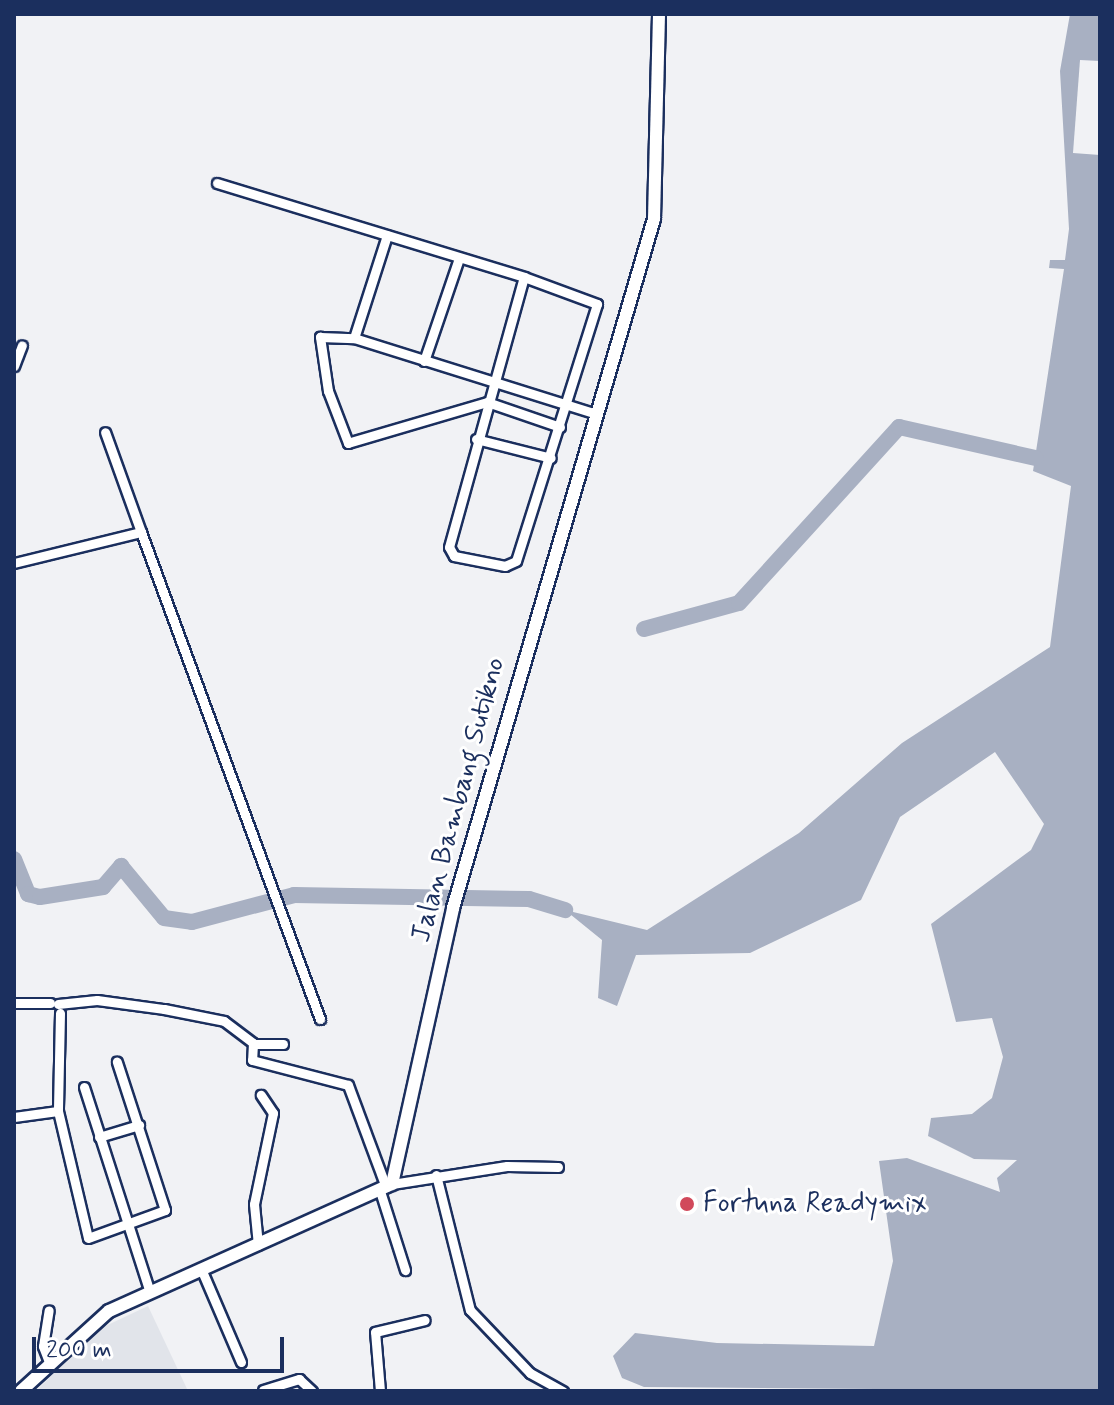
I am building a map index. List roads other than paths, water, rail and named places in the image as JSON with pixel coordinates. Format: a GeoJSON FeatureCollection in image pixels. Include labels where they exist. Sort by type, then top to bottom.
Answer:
{"type":"FeatureCollection","features":[{"type":"Feature","properties":{"kind":"street","name":"Jalan Bambang Sutikno"},"geometry":{"type":"LineString","coordinates":[[386,1187],[453,908],[594,413],[654,219],[659,14]]}},
{"type":"Feature","properties":{"kind":"street"},"geometry":{"type":"LineString","coordinates":[[217,183],[524,277],[596,301],[551,458],[516,561],[505,566],[454,556],[449,541],[524,277]]}},
{"type":"Feature","properties":{"kind":"street"},"geometry":{"type":"LineString","coordinates":[[354,338],[387,235]]}},
{"type":"Feature","properties":{"kind":"street"},"geometry":{"type":"LineString","coordinates":[[424,361],[459,258]]}},
{"type":"Feature","properties":{"kind":"street"},"geometry":{"type":"LineString","coordinates":[[560,427],[487,402],[348,443],[320,339],[325,332],[354,338],[594,413]]}},
{"type":"Feature","properties":{"kind":"street"},"geometry":{"type":"LineString","coordinates":[[14,366],[22,345]]}},
{"type":"Feature","properties":{"kind":"street"},"geometry":{"type":"LineString","coordinates":[[105,432],[275,904],[320,1019]]}},
{"type":"Feature","properties":{"kind":"street"},"geometry":{"type":"LineString","coordinates":[[476,439],[551,458]]}},
{"type":"Feature","properties":{"kind":"street"},"geometry":{"type":"LineString","coordinates":[[14,563],[141,532]]}},
{"type":"Feature","properties":{"kind":"street"},"geometry":{"type":"LineString","coordinates":[[14,1003],[56,1007],[117,1002],[224,1021],[253,1043],[283,1044]]}},
{"type":"Feature","properties":{"kind":"street"},"geometry":{"type":"LineString","coordinates":[[56,1007],[58,1111],[82,1232],[88,1238],[165,1210],[117,1062]]}},
{"type":"Feature","properties":{"kind":"street"},"geometry":{"type":"LineString","coordinates":[[253,1043],[252,1060],[348,1085],[386,1187],[405,1270]]}},
{"type":"Feature","properties":{"kind":"street"},"geometry":{"type":"LineString","coordinates":[[84,1087],[150,1293]]}},
{"type":"Feature","properties":{"kind":"street"},"geometry":{"type":"LineString","coordinates":[[258,1245],[254,1204],[273,1113],[261,1095]]}},
{"type":"Feature","properties":{"kind":"street"},"geometry":{"type":"LineString","coordinates":[[14,1117],[58,1111]]}},
{"type":"Feature","properties":{"kind":"street"},"geometry":{"type":"LineString","coordinates":[[99,1137],[139,1125]]}},
{"type":"Feature","properties":{"kind":"street"},"geometry":{"type":"LineString","coordinates":[[21,1391],[96,1319],[386,1187],[436,1175],[558,1167]]}},
{"type":"Feature","properties":{"kind":"street"},"geometry":{"type":"LineString","coordinates":[[436,1175],[470,1310],[550,1389],[563,1391]]}},
{"type":"Feature","properties":{"kind":"street"},"geometry":{"type":"LineString","coordinates":[[202,1271],[241,1362]]}},
{"type":"Feature","properties":{"kind":"street"},"geometry":{"type":"LineString","coordinates":[[49,1310],[43,1346],[49,1362]]}},
{"type":"Feature","properties":{"kind":"street"},"geometry":{"type":"LineString","coordinates":[[380,1391],[375,1332],[425,1320]]}},
{"type":"Feature","properties":{"kind":"street"},"geometry":{"type":"LineString","coordinates":[[263,1391],[299,1379],[312,1391]]}},
{"type":"Feature","properties":{"kind":"water"},"geometry":{"type":"Polygon","coordinates":[[[1070,14],[1100,14],[1098,1391],[644,1387],[622,1378],[613,1356],[635,1333],[717,1343],[874,1346],[893,1261],[879,1161],[907,1158],[1000,1192],[997,1178],[1017,1160],[974,1159],[928,1136],[931,1118],[972,1114],[992,1098],[1003,1057],[992,1018],[956,1022],[931,924],[1031,850],[1044,824],[995,752],[900,817],[861,900],[750,953],[636,955],[617,1006],[598,998],[602,940],[565,910],[647,930],[799,833],[902,743],[1050,647],[1071,486],[1033,471],[1064,269],[1049,268],[1050,260],[1065,260],[1069,229],[1060,71],[1070,14]]]}},
{"type":"Feature","properties":{"kind":"waterway"},"geometry":{"type":"LineString","coordinates":[[644,629],[739,603],[899,427],[1036,458]]}},
{"type":"Feature","properties":{"kind":"waterway"},"geometry":{"type":"LineString","coordinates":[[14,859],[28,894],[40,897],[103,887],[121,866],[164,918],[192,922],[294,895],[529,899],[565,910]]}},
{"type":"Feature","properties":{"kind":"place","name":"Fortuna Readymix"},"geometry":{"type":"Point","coordinates":[687,1204]}}]}
